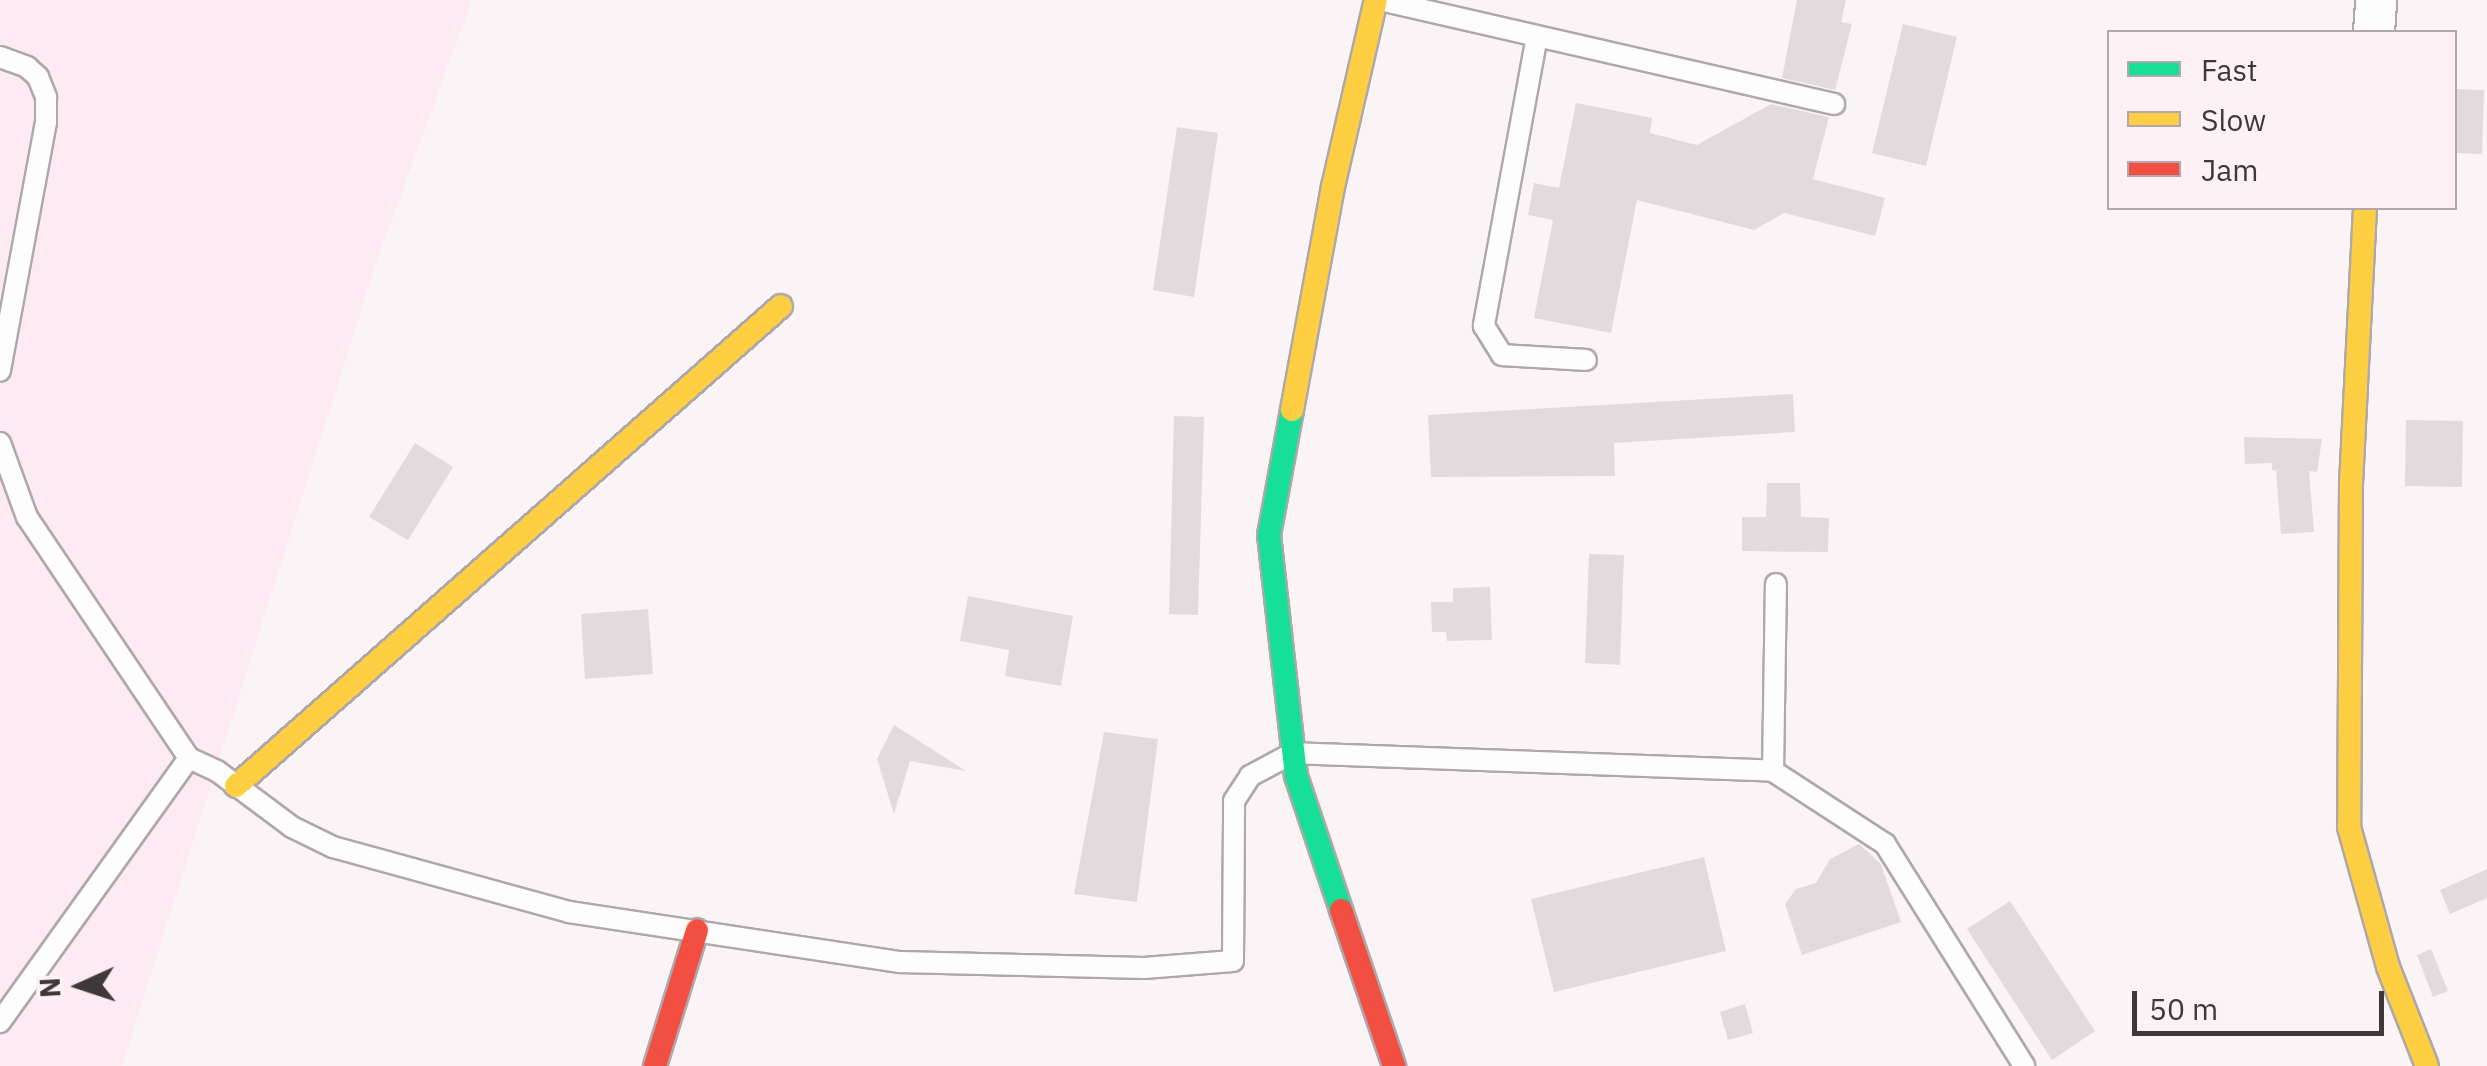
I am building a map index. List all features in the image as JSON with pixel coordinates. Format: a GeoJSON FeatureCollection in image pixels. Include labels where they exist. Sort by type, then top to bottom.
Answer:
{"type":"FeatureCollection","features":[{"type":"Feature","properties":{"kind":"street"},"geometry":{"type":"LineString","coordinates":[[1378,0],[1333,187],[1269,535],[1296,776],[1394,1066]]}},
{"type":"Feature","properties":{"kind":"street"},"geometry":{"type":"LineString","coordinates":[[2374,30],[2376,0]]}},
{"type":"Feature","properties":{"kind":"street"},"geometry":{"type":"LineString","coordinates":[[2365,210],[2352,482],[2349,826],[2388,967],[2427,1066]]}},
{"type":"Feature","properties":{"kind":"street"},"geometry":{"type":"LineString","coordinates":[[236,786],[782,306]]}},
{"type":"Feature","properties":{"kind":"street"},"geometry":{"type":"LineString","coordinates":[[655,1066],[697,930]]}},
{"type":"Feature","properties":{"kind":"lane"},"geometry":{"type":"LineString","coordinates":[[1378,0],[1834,104]]}},
{"type":"Feature","properties":{"kind":"lane"},"geometry":{"type":"LineString","coordinates":[[1537,36],[1484,326],[1502,355],[1586,360]]}},
{"type":"Feature","properties":{"kind":"lane"},"geometry":{"type":"LineString","coordinates":[[0,57],[27,67],[38,78],[46,96],[46,122],[0,371]]}},
{"type":"Feature","properties":{"kind":"lane"},"geometry":{"type":"LineString","coordinates":[[0,443],[27,517],[190,758],[292,827],[332,846],[569,912],[900,962],[1144,968],[1233,960],[1234,801],[1250,776],[1294,752],[1773,771],[1885,844],[2024,1066]]}},
{"type":"Feature","properties":{"kind":"lane"},"geometry":{"type":"LineString","coordinates":[[1773,771],[1776,584]]}},
{"type":"Feature","properties":{"kind":"lane"},"geometry":{"type":"LineString","coordinates":[[0,1022],[190,758]]}},
{"type":"Feature","properties":{"kind":"shaded area"},"geometry":{"type":"Polygon","coordinates":[[[0,0],[472,0],[377,261],[122,1066],[0,1066],[0,0]]]}},
{"type":"Feature","properties":{"kind":"building"},"geometry":{"type":"Polygon","coordinates":[[[1797,0],[1846,0],[1841,22],[1852,24],[1835,90],[1782,78],[1797,0]]]}},
{"type":"Feature","properties":{"kind":"building"},"geometry":{"type":"Polygon","coordinates":[[[1903,24],[1957,37],[1926,166],[1872,153],[1903,24]]]}},
{"type":"Feature","properties":{"kind":"building"},"geometry":{"type":"Polygon","coordinates":[[[2457,89],[2484,90],[2482,154],[2457,153],[2457,89]]]}},
{"type":"Feature","properties":{"kind":"building"},"geometry":{"type":"Polygon","coordinates":[[[1576,103],[1652,118],[1650,133],[1697,145],[1771,104],[1829,117],[1813,179],[1885,198],[1875,236],[1784,213],[1754,230],[1637,200],[1611,333],[1534,318],[1553,220],[1528,215],[1534,183],[1559,188],[1576,103]]]}},
{"type":"Feature","properties":{"kind":"building"},"geometry":{"type":"Polygon","coordinates":[[[1177,127],[1218,133],[1194,297],[1153,290],[1177,127]]]}},
{"type":"Feature","properties":{"kind":"building"},"geometry":{"type":"Polygon","coordinates":[[[1793,394],[1795,432],[1614,443],[1615,476],[1431,477],[1428,415],[1793,394]]]}},
{"type":"Feature","properties":{"kind":"building"},"geometry":{"type":"Polygon","coordinates":[[[1174,416],[1204,417],[1198,615],[1169,614],[1174,416]]]}},
{"type":"Feature","properties":{"kind":"building"},"geometry":{"type":"Polygon","coordinates":[[[2406,420],[2463,421],[2462,487],[2405,486],[2406,420]]]}},
{"type":"Feature","properties":{"kind":"building"},"geometry":{"type":"Polygon","coordinates":[[[2244,437],[2322,439],[2317,472],[2309,471],[2314,532],[2281,534],[2276,471],[2272,470],[2272,463],[2245,464],[2244,437]]]}},
{"type":"Feature","properties":{"kind":"building"},"geometry":{"type":"Polygon","coordinates":[[[415,443],[453,467],[408,540],[369,517],[415,443]]]}},
{"type":"Feature","properties":{"kind":"building"},"geometry":{"type":"Polygon","coordinates":[[[1767,483],[1800,483],[1801,517],[1829,518],[1828,552],[1742,551],[1742,517],[1766,517],[1767,483]]]}},
{"type":"Feature","properties":{"kind":"building"},"geometry":{"type":"Polygon","coordinates":[[[1589,554],[1624,555],[1620,665],[1585,663],[1589,554]]]}},
{"type":"Feature","properties":{"kind":"building"},"geometry":{"type":"Polygon","coordinates":[[[1490,587],[1492,640],[1447,641],[1446,632],[1432,632],[1431,602],[1453,602],[1453,588],[1490,587]]]}},
{"type":"Feature","properties":{"kind":"building"},"geometry":{"type":"Polygon","coordinates":[[[968,596],[1073,616],[1061,686],[1005,676],[1009,650],[960,641],[968,596]]]}},
{"type":"Feature","properties":{"kind":"building"},"geometry":{"type":"Polygon","coordinates":[[[648,609],[653,674],[585,679],[581,614],[648,609]]]}},
{"type":"Feature","properties":{"kind":"building"},"geometry":{"type":"Polygon","coordinates":[[[894,725],[966,771],[910,761],[894,814],[877,759],[894,725]]]}},
{"type":"Feature","properties":{"kind":"building"},"geometry":{"type":"Polygon","coordinates":[[[1104,732],[1158,739],[1137,902],[1074,894],[1104,732]]]}},
{"type":"Feature","properties":{"kind":"building"},"geometry":{"type":"Polygon","coordinates":[[[1859,844],[1881,864],[1901,922],[1802,955],[1785,904],[1796,889],[1816,883],[1830,859],[1859,844]]]}},
{"type":"Feature","properties":{"kind":"building"},"geometry":{"type":"Polygon","coordinates":[[[1704,857],[1726,951],[1554,992],[1531,899],[1704,857]]]}},
{"type":"Feature","properties":{"kind":"building"},"geometry":{"type":"Polygon","coordinates":[[[2487,869],[2487,898],[2450,914],[2440,890],[2487,869]]]}},
{"type":"Feature","properties":{"kind":"building"},"geometry":{"type":"Polygon","coordinates":[[[2010,901],[2095,1031],[2052,1060],[1967,929],[2010,901]]]}},
{"type":"Feature","properties":{"kind":"building"},"geometry":{"type":"Polygon","coordinates":[[[2431,949],[2448,991],[2433,997],[2417,955],[2431,949]]]}},
{"type":"Feature","properties":{"kind":"building"},"geometry":{"type":"Polygon","coordinates":[[[1745,1004],[1753,1033],[1728,1040],[1720,1012],[1745,1004]]]}},
{"type":"Feature","properties":{"kind":"traffic: fast"},"geometry":{"type":"LineString","coordinates":[[1292,410],[1269,535],[1296,776],[1341,910]]}},
{"type":"Feature","properties":{"kind":"traffic: slow"},"geometry":{"type":"LineString","coordinates":[[1292,410],[1333,187],[1376,0]]}},
{"type":"Feature","properties":{"kind":"traffic: slow"},"geometry":{"type":"LineString","coordinates":[[2365,210],[2351,482],[2349,827],[2388,967],[2427,1066]]}},
{"type":"Feature","properties":{"kind":"traffic: slow"},"geometry":{"type":"LineString","coordinates":[[236,786],[781,306]]}},
{"type":"Feature","properties":{"kind":"traffic: jam"},"geometry":{"type":"LineString","coordinates":[[1341,910],[1394,1066]]}},
{"type":"Feature","properties":{"kind":"traffic: jam"},"geometry":{"type":"LineString","coordinates":[[655,1066],[697,930]]}}]}
